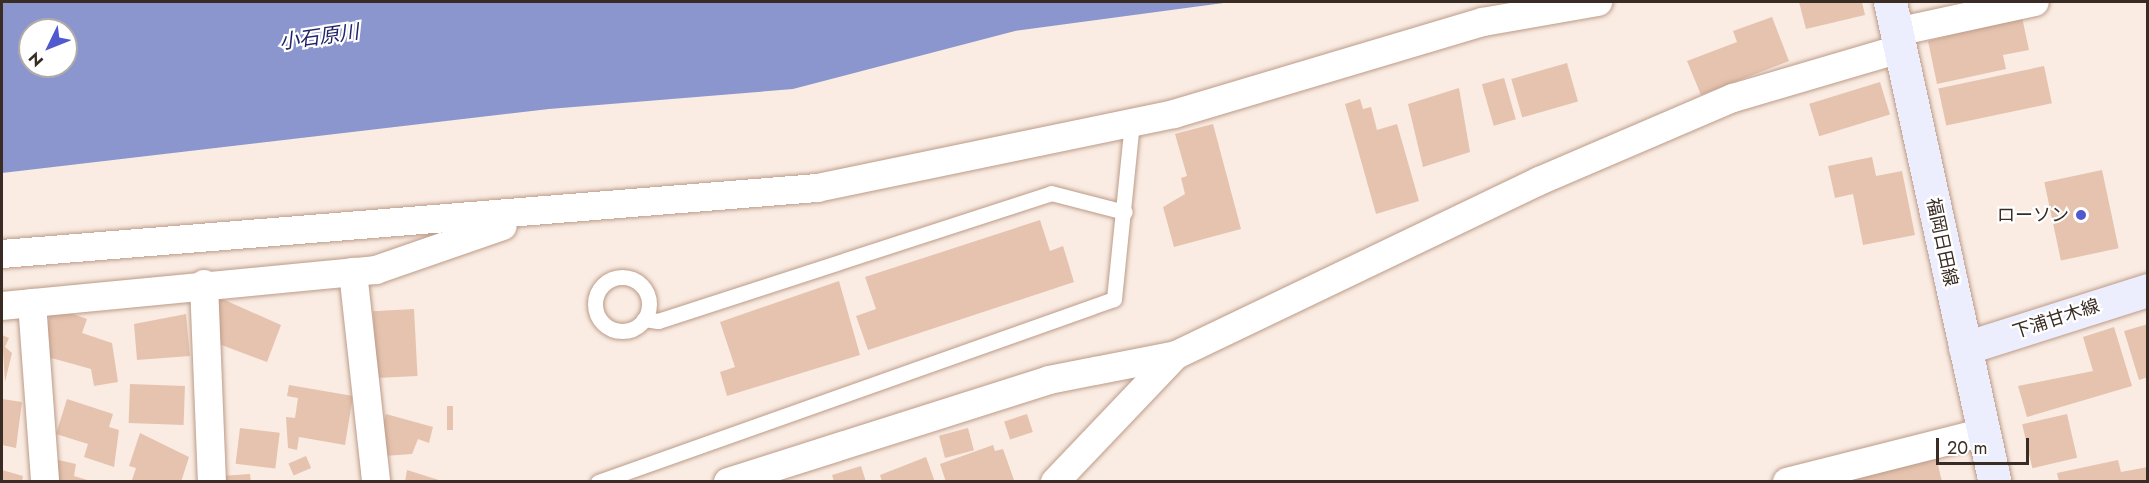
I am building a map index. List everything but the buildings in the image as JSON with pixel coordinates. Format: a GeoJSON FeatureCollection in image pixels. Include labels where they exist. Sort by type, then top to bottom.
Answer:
{"type":"FeatureCollection","features":[{"type":"Feature","properties":{"kind":"main road","name":"福岡日田線"},"geometry":{"type":"LineString","coordinates":[[1895,27],[1995,482]]}},
{"type":"Feature","properties":{"kind":"main road","name":"下浦甘木線"},"geometry":{"type":"LineString","coordinates":[[1965,348],[2148,290]]}},
{"type":"Feature","properties":{"kind":"street"},"geometry":{"type":"LineString","coordinates":[[2,254],[817,188],[1132,122],[1483,22],[1598,2]]}},
{"type":"Feature","properties":{"kind":"street"},"geometry":{"type":"LineString","coordinates":[[728,482],[1049,380],[1176,355],[1539,182],[1895,27],[2035,2]]}},
{"type":"Feature","properties":{"kind":"street"},"geometry":{"type":"LineString","coordinates":[[2,306],[204,284],[376,270],[542,212]]}},
{"type":"Feature","properties":{"kind":"street"},"geometry":{"type":"LineString","coordinates":[[353,272],[376,482]]}},
{"type":"Feature","properties":{"kind":"street"},"geometry":{"type":"LineString","coordinates":[[204,284],[212,482]]}},
{"type":"Feature","properties":{"kind":"street"},"geometry":{"type":"LineString","coordinates":[[32,303],[45,482]]}},
{"type":"Feature","properties":{"kind":"street"},"geometry":{"type":"LineString","coordinates":[[1055,482],[1176,355]]}},
{"type":"Feature","properties":{"kind":"street"},"geometry":{"type":"LineString","coordinates":[[1787,482],[1984,432]]}},
{"type":"Feature","properties":{"kind":"lane"},"geometry":{"type":"LineString","coordinates":[[598,482],[1097,308],[1114,299],[1125,212],[1132,122]]}},
{"type":"Feature","properties":{"kind":"lane"},"geometry":{"type":"LineString","coordinates":[[644,319],[658,321],[1051,193],[1125,212]]}},
{"type":"Feature","properties":{"kind":"water","name":"小石原川"},"geometry":{"type":"Polygon","coordinates":[[[2,2],[1231,2],[1015,31],[793,89],[549,109],[2,173],[2,2]]]}},
{"type":"Feature","properties":{"kind":"place","name":"ローソン"},"geometry":{"type":"Point","coordinates":[2081,215]}}]}
